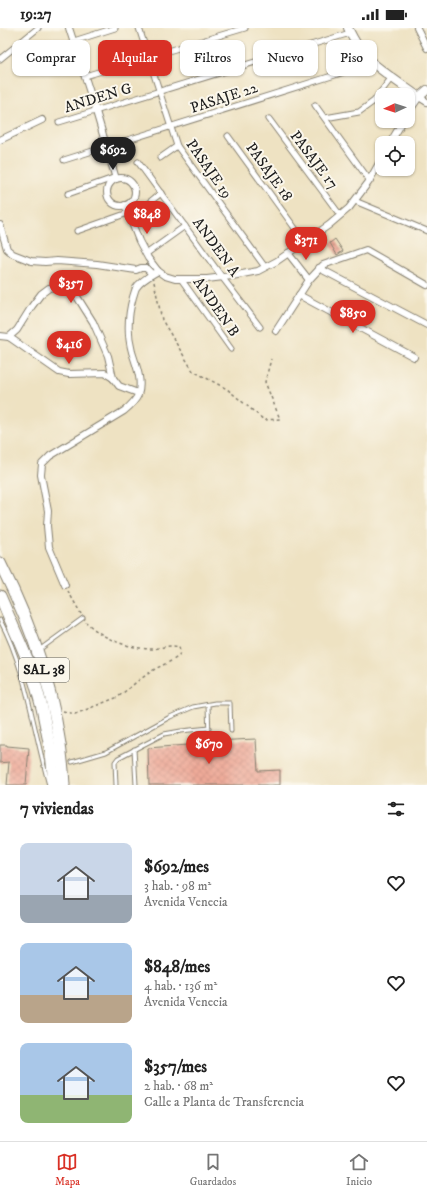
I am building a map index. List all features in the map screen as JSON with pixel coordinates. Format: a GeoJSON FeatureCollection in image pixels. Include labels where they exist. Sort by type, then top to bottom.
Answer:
{"type":"FeatureCollection","features":[{"type":"Feature","properties":{"kind":"highway","name":"SAL 38"},"geometry":{"type":"LineString","coordinates":[[0,563],[23,611],[43,666],[59,737],[64,785]]}},
{"type":"Feature","properties":{"kind":"highway","name":"SAL 38"},"geometry":{"type":"LineString","coordinates":[[0,596],[28,661],[36,686],[51,752],[54,785]]}},
{"type":"Feature","properties":{"kind":"street"},"geometry":{"type":"LineString","coordinates":[[0,59],[38,28]]}},
{"type":"Feature","properties":{"kind":"street"},"geometry":{"type":"LineString","coordinates":[[69,28],[74,40]]}},
{"type":"Feature","properties":{"kind":"street"},"geometry":{"type":"LineString","coordinates":[[77,40],[115,28]]}},
{"type":"Feature","properties":{"kind":"street","name":"PASAJE 19"},"geometry":{"type":"LineString","coordinates":[[139,28],[143,40]]}},
{"type":"Feature","properties":{"kind":"street"},"geometry":{"type":"LineString","coordinates":[[172,50],[245,28]]}},
{"type":"Feature","properties":{"kind":"street"},"geometry":{"type":"LineString","coordinates":[[416,28],[427,48]]}},
{"type":"Feature","properties":{"kind":"street"},"geometry":{"type":"LineString","coordinates":[[349,31],[355,40]]}},
{"type":"Feature","properties":{"kind":"street","name":"ANDEN G"},"geometry":{"type":"LineString","coordinates":[[60,122],[349,31]]}},
{"type":"Feature","properties":{"kind":"street"},"geometry":{"type":"LineString","coordinates":[[377,65],[418,97],[427,102]]}},
{"type":"Feature","properties":{"kind":"street"},"geometry":{"type":"LineString","coordinates":[[85,76],[116,178]]}},
{"type":"Feature","properties":{"kind":"street","name":"PASAJE 19"},"geometry":{"type":"LineString","coordinates":[[154,76],[177,146],[265,267]]}},
{"type":"Feature","properties":{"kind":"street","name":"PASAJE 22"},"geometry":{"type":"LineString","coordinates":[[64,160],[332,76]]}},
{"type":"Feature","properties":{"kind":"street"},"geometry":{"type":"LineString","coordinates":[[325,118],[359,112],[374,101],[392,77]]}},
{"type":"Feature","properties":{"kind":"street"},"geometry":{"type":"LineString","coordinates":[[415,102],[418,97],[427,90]]}},
{"type":"Feature","properties":{"kind":"street"},"geometry":{"type":"LineString","coordinates":[[315,105],[370,181]]}},
{"type":"Feature","properties":{"kind":"street","name":"PASAJE 17"},"geometry":{"type":"LineString","coordinates":[[269,119],[340,215]]}},
{"type":"Feature","properties":{"kind":"street"},"geometry":{"type":"LineString","coordinates":[[0,140],[42,120]]}},
{"type":"Feature","properties":{"kind":"street","name":"PASAJE 18"},"geometry":{"type":"LineString","coordinates":[[228,136],[304,242]]}},
{"type":"Feature","properties":{"kind":"street"},"geometry":{"type":"LineString","coordinates":[[160,158],[177,146]]}},
{"type":"Feature","properties":{"kind":"street","name":"ANDEN A"},"geometry":{"type":"LineString","coordinates":[[138,162],[222,277],[260,326]]}},
{"type":"Feature","properties":{"kind":"street"},"geometry":{"type":"LineString","coordinates":[[0,225],[7,249],[13,254],[31,261],[97,264],[136,270],[146,268],[175,279],[207,279],[222,277],[258,271],[278,261],[329,225],[349,208],[370,181],[375,171]]}},
{"type":"Feature","properties":{"kind":"street"},"geometry":{"type":"LineString","coordinates":[[68,194],[116,178],[126,180],[133,186],[134,196],[131,202],[122,206],[116,205],[108,198],[107,192],[109,186],[116,178]]}},
{"type":"Feature","properties":{"kind":"street"},"geometry":{"type":"LineString","coordinates":[[77,231],[129,215],[161,193]]}},
{"type":"Feature","properties":{"kind":"street"},"geometry":{"type":"LineString","coordinates":[[355,201],[427,231]]}},
{"type":"Feature","properties":{"kind":"street"},"geometry":{"type":"LineString","coordinates":[[125,205],[139,241],[155,272]]}},
{"type":"Feature","properties":{"kind":"street"},"geometry":{"type":"LineString","coordinates":[[146,254],[185,226]]}},
{"type":"Feature","properties":{"kind":"street"},"geometry":{"type":"LineString","coordinates":[[0,253],[7,249]]}},
{"type":"Feature","properties":{"kind":"street"},"geometry":{"type":"LineString","coordinates":[[276,330],[309,280],[323,264],[366,250],[427,285]]}},
{"type":"Feature","properties":{"kind":"street"},"geometry":{"type":"LineString","coordinates":[[288,253],[309,280]]}},
{"type":"Feature","properties":{"kind":"street"},"geometry":{"type":"LineString","coordinates":[[319,268],[427,325]]}},
{"type":"Feature","properties":{"kind":"street"},"geometry":{"type":"LineString","coordinates":[[65,585],[49,547],[47,526],[48,511],[41,475],[42,464],[50,456],[133,404],[138,394],[140,379],[130,344],[128,331],[131,304],[136,287],[155,272]]}},
{"type":"Feature","properties":{"kind":"street","name":"ANDEN B"},"geometry":{"type":"LineString","coordinates":[[181,279],[231,349]]}},
{"type":"Feature","properties":{"kind":"street"},"geometry":{"type":"LineString","coordinates":[[9,337],[18,330],[41,294],[49,288],[55,287],[68,290],[76,294],[93,322],[108,356],[113,378],[119,386],[138,394]]}},
{"type":"Feature","properties":{"kind":"street"},"geometry":{"type":"LineString","coordinates":[[300,295],[414,357]]}},
{"type":"Feature","properties":{"kind":"street"},"geometry":{"type":"LineString","coordinates":[[0,336],[9,337],[58,372],[69,374],[105,374],[113,378]]}},
{"type":"Feature","properties":{"kind":"lane"},"geometry":{"type":"LineString","coordinates":[[38,651],[83,618]]}},
{"type":"Feature","properties":{"kind":"lane"},"geometry":{"type":"LineString","coordinates":[[1,622],[22,673],[34,717],[49,785]]}},
{"type":"Feature","properties":{"kind":"lane"},"geometry":{"type":"LineString","coordinates":[[72,762],[106,752],[170,717],[193,707],[230,703],[231,731]]}},
{"type":"Feature","properties":{"kind":"lane"},"geometry":{"type":"LineString","coordinates":[[208,705],[209,737]]}},
{"type":"Feature","properties":{"kind":"lane"},"geometry":{"type":"LineString","coordinates":[[116,785],[115,762],[118,758],[164,734],[209,728]]}},
{"type":"Feature","properties":{"kind":"lane"},"geometry":{"type":"LineString","coordinates":[[134,749],[136,785]]}},
{"type":"Feature","properties":{"kind":"path"},"geometry":{"type":"LineString","coordinates":[[155,272],[162,320],[193,371],[227,389],[264,420],[280,419],[265,382],[271,359]]}},
{"type":"Feature","properties":{"kind":"path"},"geometry":{"type":"LineString","coordinates":[[53,708],[75,714],[118,697],[155,669],[179,656],[180,652],[179,647],[173,645],[152,649],[135,647],[113,641],[95,631],[83,618],[65,585]]}},
{"type":"Feature","properties":{"kind":"building"},"geometry":{"type":"Polygon","coordinates":[[[335,239],[343,251],[337,255],[330,243],[335,239]]]}},
{"type":"Feature","properties":{"kind":"building"},"geometry":{"type":"Polygon","coordinates":[[[256,739],[258,771],[280,770],[280,785],[149,785],[148,748],[213,743],[213,741],[256,739]]]}},
{"type":"Feature","properties":{"kind":"building"},"geometry":{"type":"Polygon","coordinates":[[[0,745],[29,748],[26,785],[7,785],[9,762],[0,763],[0,745]]]}}]}
